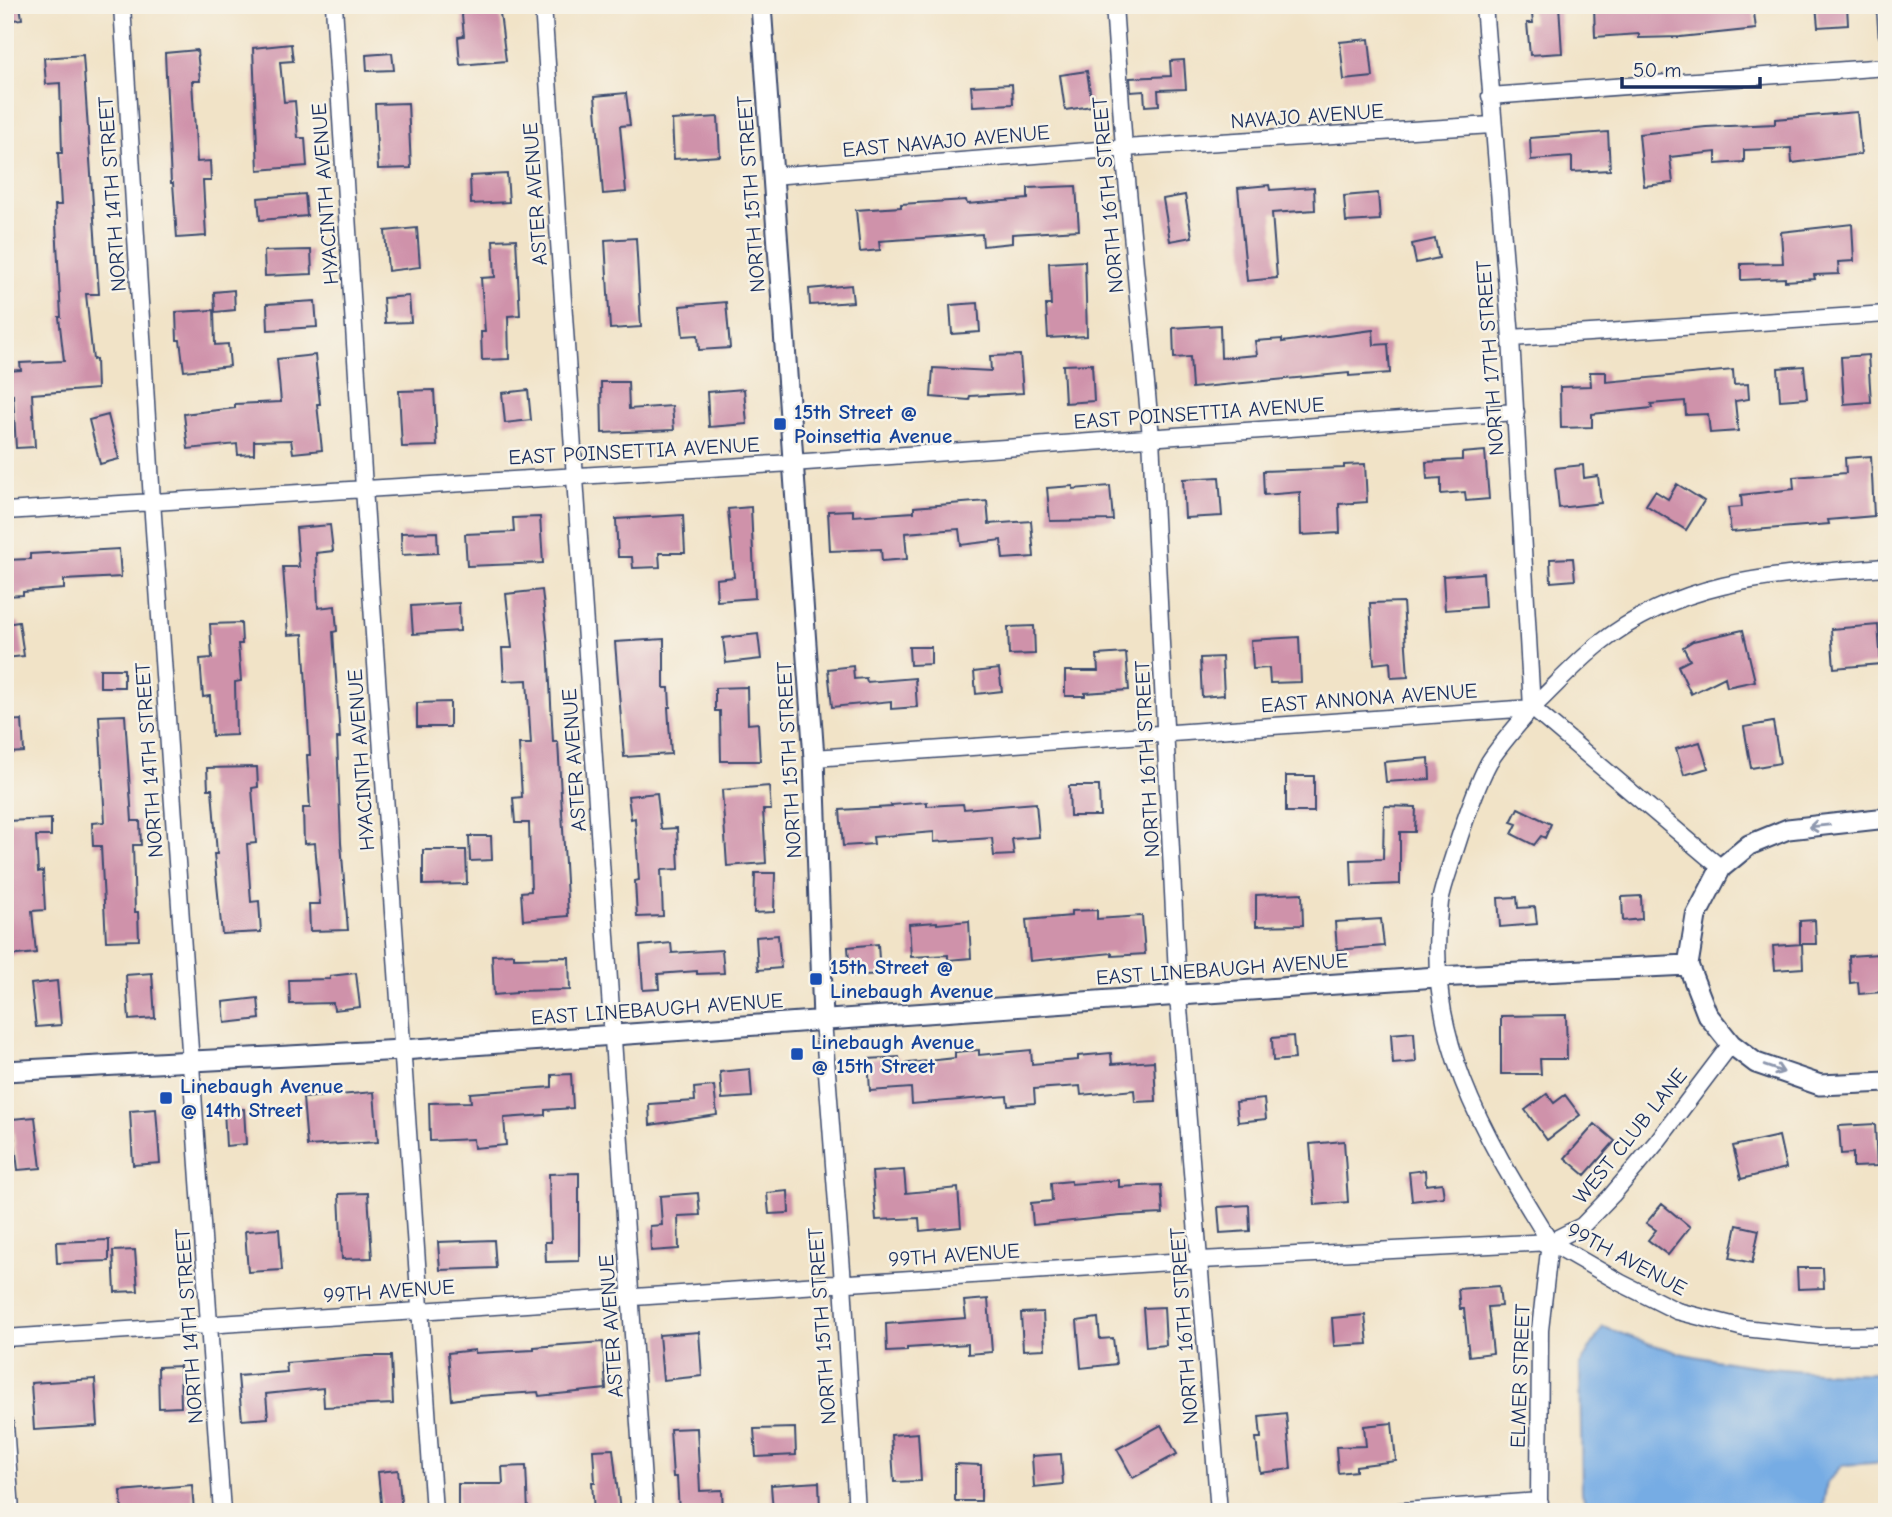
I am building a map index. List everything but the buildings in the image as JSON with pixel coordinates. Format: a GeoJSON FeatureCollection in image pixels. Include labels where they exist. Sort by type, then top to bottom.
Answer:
{"type":"FeatureCollection","features":[{"type":"Feature","properties":{"kind":"street","name":"NORTH 14TH STREET"},"geometry":{"type":"LineString","coordinates":[[122,5],[152,500],[222,1512]]}},
{"type":"Feature","properties":{"kind":"street","name":"HYACINTH AVENUE"},"geometry":{"type":"LineString","coordinates":[[334,5],[434,1512]]}},
{"type":"Feature","properties":{"kind":"street","name":"ASTER AVENUE"},"geometry":{"type":"LineString","coordinates":[[542,5],[645,1512]]}},
{"type":"Feature","properties":{"kind":"street","name":"NORTH 15TH STREET"},"geometry":{"type":"LineString","coordinates":[[761,5],[814,758],[823,1020],[857,1512]]}},
{"type":"Feature","properties":{"kind":"street","name":"NORTH 16TH STREET"},"geometry":{"type":"LineString","coordinates":[[1114,5],[1124,148],[1151,437],[1178,995],[1219,1512]]}},
{"type":"Feature","properties":{"kind":"street","name":"NORTH 17TH STREET"},"geometry":{"type":"LineString","coordinates":[[1485,5],[1492,125],[1516,412],[1532,708]]}},
{"type":"Feature","properties":{"kind":"street"},"geometry":{"type":"LineString","coordinates":[[1885,5],[1887,34]]}},
{"type":"Feature","properties":{"kind":"street"},"geometry":{"type":"LineString","coordinates":[[1490,96],[1887,67]]}},
{"type":"Feature","properties":{"kind":"street","name":"NAVAJO AVENUE"},"geometry":{"type":"LineString","coordinates":[[1124,148],[1492,125]]}},
{"type":"Feature","properties":{"kind":"street","name":"EAST NAVAJO AVENUE"},"geometry":{"type":"LineString","coordinates":[[772,176],[1124,148]]}},
{"type":"Feature","properties":{"kind":"street"},"geometry":{"type":"LineString","coordinates":[[1511,338],[1887,314]]}},
{"type":"Feature","properties":{"kind":"street","name":"EAST POINSETTIA AVENUE"},"geometry":{"type":"LineString","coordinates":[[5,511],[792,463],[1516,412]]}},
{"type":"Feature","properties":{"kind":"street"},"geometry":{"type":"LineString","coordinates":[[1550,1242],[1512,1181],[1476,1114],[1448,1040],[1437,977],[1440,900],[1461,831],[1489,762],[1532,708],[1598,645],[1654,609],[1706,589],[1770,576],[1887,567]]}},
{"type":"Feature","properties":{"kind":"street"},"geometry":{"type":"LineString","coordinates":[[1532,708],[1721,868]]}},
{"type":"Feature","properties":{"kind":"street","name":"EAST ANNONA AVENUE"},"geometry":{"type":"LineString","coordinates":[[814,758],[1532,708]]}},
{"type":"Feature","properties":{"kind":"street"},"geometry":{"type":"LineString","coordinates":[[1887,818],[1788,829],[1749,845],[1721,868],[1696,916],[1688,965],[1707,1014],[1731,1044],[1756,1063],[1820,1086],[1887,1082]]}},
{"type":"Feature","properties":{"kind":"street","name":"EAST LINEBAUGH AVENUE"},"geometry":{"type":"LineString","coordinates":[[5,1071],[402,1050],[1437,977],[1688,965]]}},
{"type":"Feature","properties":{"kind":"street","name":"WEST CLUB LANE"},"geometry":{"type":"LineString","coordinates":[[1550,1242],[1583,1226],[1612,1195],[1656,1143],[1731,1044]]}},
{"type":"Feature","properties":{"kind":"street","name":"99TH AVENUE"},"geometry":{"type":"LineString","coordinates":[[5,1338],[1201,1260],[1550,1242],[1621,1283],[1677,1311],[1744,1328],[1819,1336],[1887,1335]]}},
{"type":"Feature","properties":{"kind":"street","name":"ELMER STREET"},"geometry":{"type":"LineString","coordinates":[[1541,1507],[1540,1330],[1550,1242]]}},
{"type":"Feature","properties":{"kind":"street"},"geometry":{"type":"LineString","coordinates":[[5,1424],[12,1512]]}},
{"type":"Feature","properties":{"kind":"street"},"geometry":{"type":"LineString","coordinates":[[1390,1512],[1541,1507]]}},
{"type":"Feature","properties":{"kind":"water"},"geometry":{"type":"Polygon","coordinates":[[[1603,1327],[1684,1354],[1734,1363],[1811,1372],[1887,1373],[1887,1462],[1842,1465],[1827,1482],[1822,1512],[1589,1512],[1582,1493],[1580,1365],[1603,1327]]]}},
{"type":"Feature","properties":{"kind":"place","name":"15th Street @ Poinsettia Avenue"},"geometry":{"type":"Point","coordinates":[780,424]}},
{"type":"Feature","properties":{"kind":"place","name":"15th Street @ Linebaugh Avenue"},"geometry":{"type":"Point","coordinates":[816,979]}},
{"type":"Feature","properties":{"kind":"place","name":"Linebaugh Avenue @ 15th Street"},"geometry":{"type":"Point","coordinates":[797,1054]}},
{"type":"Feature","properties":{"kind":"place","name":"Linebaugh Avenue @ 14th Street"},"geometry":{"type":"Point","coordinates":[166,1098]}}]}
